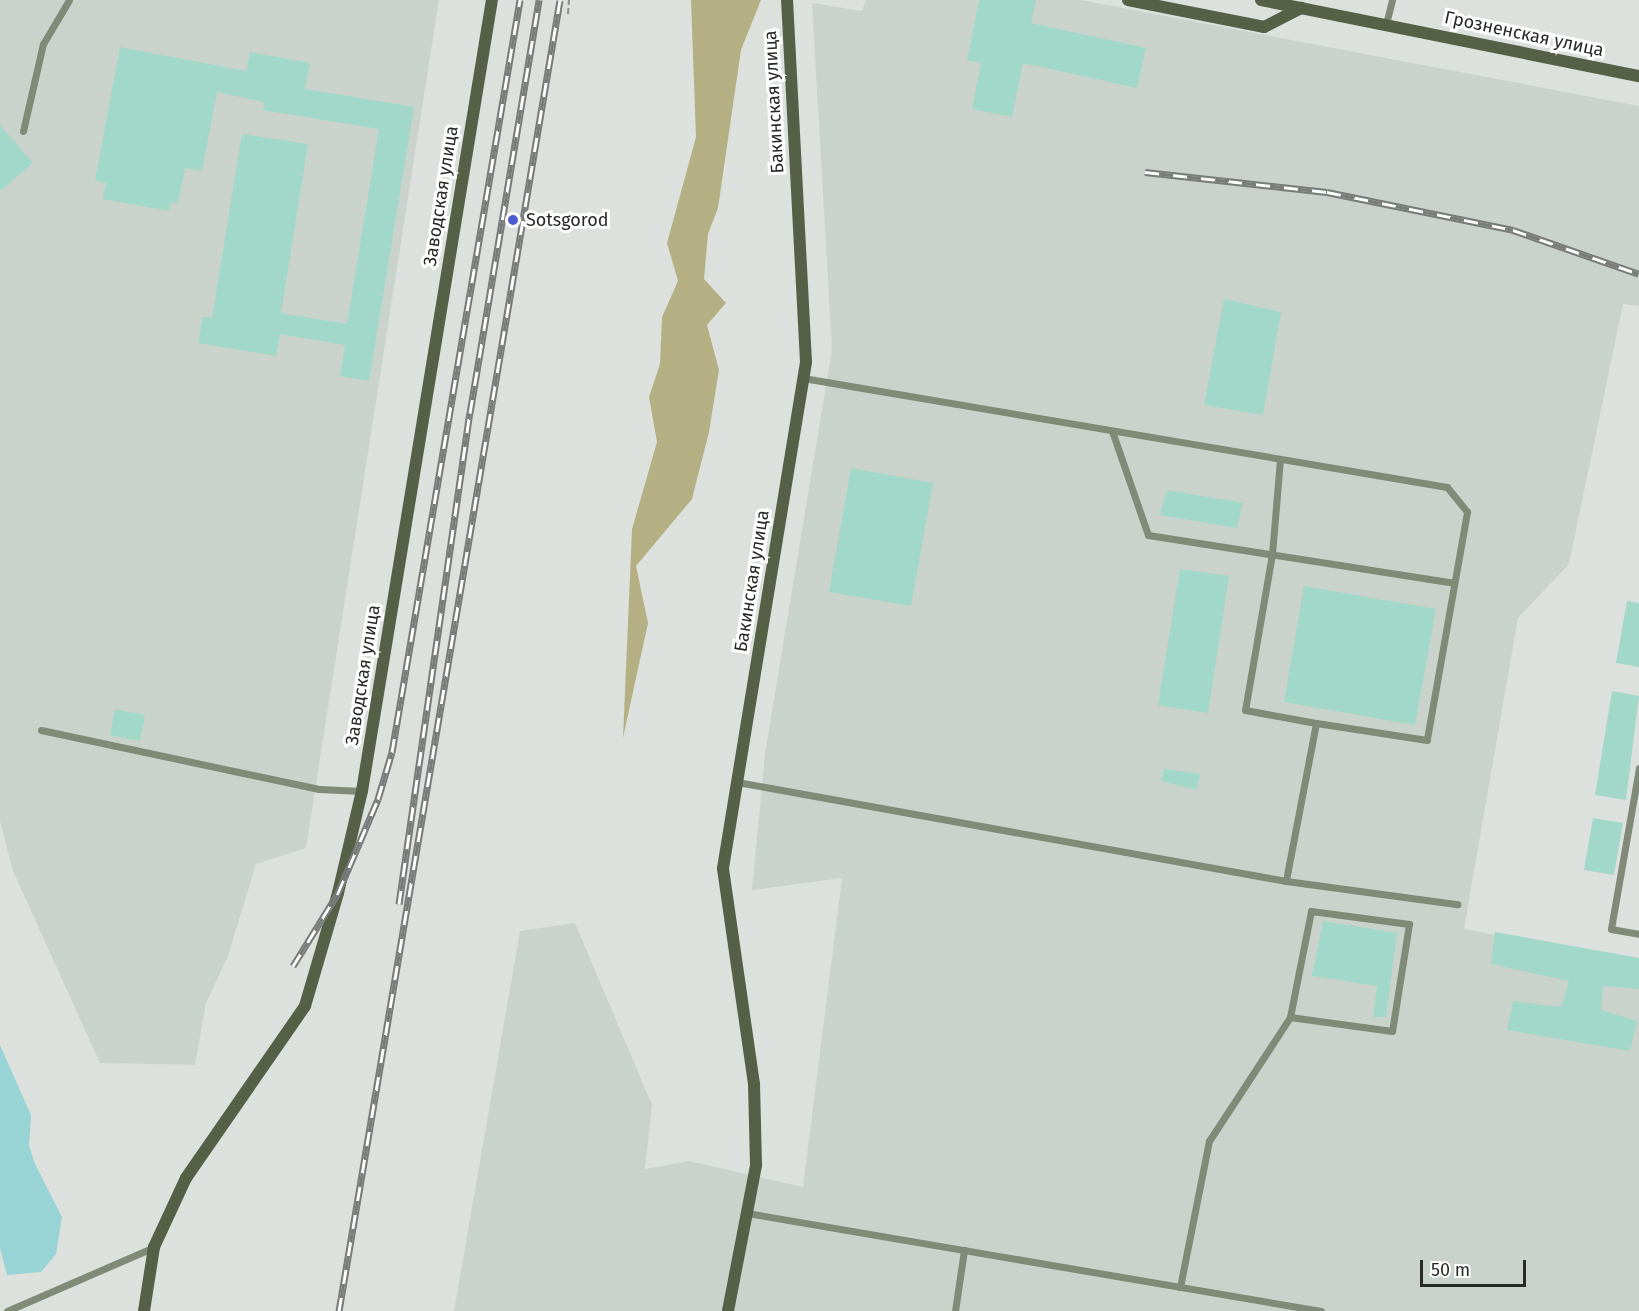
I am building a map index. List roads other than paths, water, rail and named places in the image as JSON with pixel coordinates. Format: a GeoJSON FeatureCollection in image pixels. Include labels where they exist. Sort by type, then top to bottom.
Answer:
{"type":"FeatureCollection","features":[{"type":"Feature","properties":{"kind":"street","name":"Заводская улица"},"geometry":{"type":"LineString","coordinates":[[144,1311],[154,1247],[219,1126],[305,1006],[362,791],[492,0]]}},
{"type":"Feature","properties":{"kind":"street","name":"Бакинская улица"},"geometry":{"type":"LineString","coordinates":[[728,1311],[756,1165],[754,1084],[723,868],[803,378],[788,0]]}},
{"type":"Feature","properties":{"kind":"street"},"geometry":{"type":"LineString","coordinates":[[1128,0],[1264,27],[1299,4]]}},
{"type":"Feature","properties":{"kind":"street","name":"Грозненская улица"},"geometry":{"type":"LineString","coordinates":[[1261,0],[1299,4],[1639,76]]}},
{"type":"Feature","properties":{"kind":"lane"},"geometry":{"type":"LineString","coordinates":[[23,131],[43,44],[69,0]]}},
{"type":"Feature","properties":{"kind":"lane"},"geometry":{"type":"LineString","coordinates":[[1386,24],[1392,0]]}},
{"type":"Feature","properties":{"kind":"lane"},"geometry":{"type":"LineString","coordinates":[[803,378],[1447,487],[1467,512],[1427,740],[1245,710],[1272,555],[1280,459]]}},
{"type":"Feature","properties":{"kind":"lane"},"geometry":{"type":"LineString","coordinates":[[1112,430],[1148,535],[1454,583]]}},
{"type":"Feature","properties":{"kind":"lane"},"geometry":{"type":"LineString","coordinates":[[1286,881],[1316,723]]}},
{"type":"Feature","properties":{"kind":"lane"},"geometry":{"type":"LineString","coordinates":[[41,730],[319,789],[362,791]]}},
{"type":"Feature","properties":{"kind":"lane"},"geometry":{"type":"LineString","coordinates":[[1639,768],[1611,929],[1639,934]]}},
{"type":"Feature","properties":{"kind":"lane"},"geometry":{"type":"LineString","coordinates":[[737,782],[1286,881],[1457,904]]}},
{"type":"Feature","properties":{"kind":"lane"},"geometry":{"type":"LineString","coordinates":[[1180,1287],[1209,1141],[1290,1017],[1311,911],[1409,924],[1392,1031],[1290,1017]]}},
{"type":"Feature","properties":{"kind":"lane"},"geometry":{"type":"LineString","coordinates":[[747,1213],[1321,1311]]}},
{"type":"Feature","properties":{"kind":"lane"},"geometry":{"type":"LineString","coordinates":[[7,1311],[154,1247]]}},
{"type":"Feature","properties":{"kind":"lane"},"geometry":{"type":"LineString","coordinates":[[955,1311],[964,1250]]}},
{"type":"Feature","properties":{"kind":"water"},"geometry":{"type":"Polygon","coordinates":[[[0,1045],[31,1115],[29,1146],[35,1164],[62,1217],[56,1254],[41,1272],[7,1275],[0,1248],[0,1045]]]}},
{"type":"Feature","properties":{"kind":"railway"},"geometry":{"type":"LineString","coordinates":[[293,966],[338,893],[378,799],[392,752],[520,0]]}},
{"type":"Feature","properties":{"kind":"railway"},"geometry":{"type":"LineString","coordinates":[[399,904],[470,413],[539,0]]}},
{"type":"Feature","properties":{"kind":"railway"},"geometry":{"type":"LineString","coordinates":[[339,1311],[560,0]]}},
{"type":"Feature","properties":{"kind":"railway"},"geometry":{"type":"LineString","coordinates":[[1145,172],[1327,192],[1513,230],[1639,274]]}},
{"type":"Feature","properties":{"kind":"place","name":"Sotsgorod"},"geometry":{"type":"Point","coordinates":[513,220]}}]}
